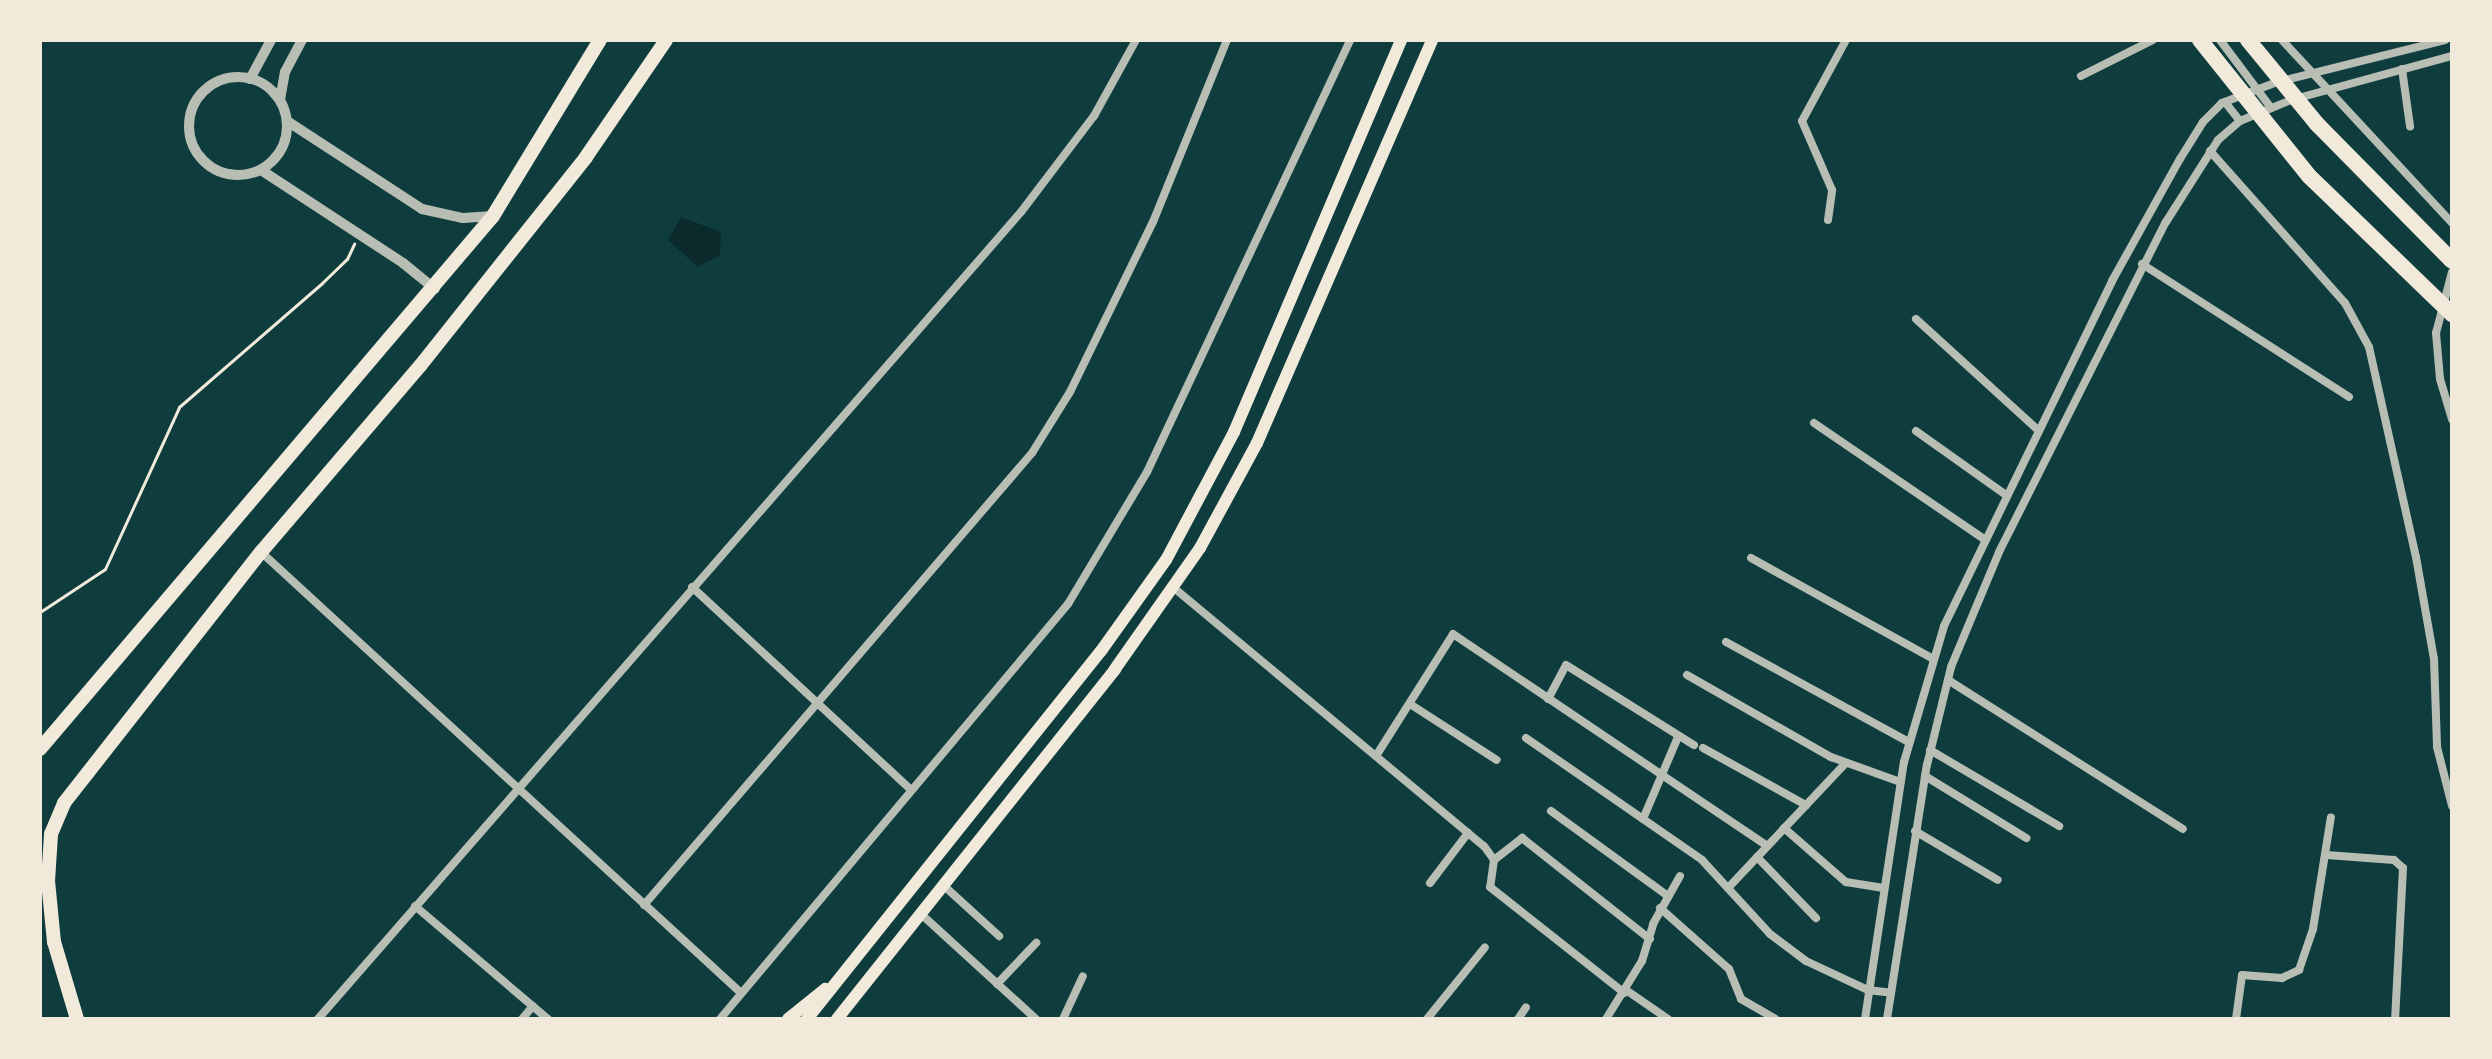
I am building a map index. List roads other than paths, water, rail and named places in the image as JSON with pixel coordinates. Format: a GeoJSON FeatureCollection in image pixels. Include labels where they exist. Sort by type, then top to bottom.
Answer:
{"type":"FeatureCollection","features":[{"type":"Feature","properties":{"kind":"highway"},"geometry":{"type":"LineString","coordinates":[[40,749],[435,289],[493,216],[600,40]]}},
{"type":"Feature","properties":{"kind":"highway"},"geometry":{"type":"LineString","coordinates":[[77,1019],[54,942],[47,866],[51,834],[73,788],[261,552],[420,366],[576,169],[666,40]]}},
{"type":"Feature","properties":{"kind":"highway"},"geometry":{"type":"LineString","coordinates":[[2200,40],[2309,176],[2452,314]]}},
{"type":"Feature","properties":{"kind":"highway"},"geometry":{"type":"LineString","coordinates":[[2248,40],[2317,124],[2452,261]]}},
{"type":"Feature","properties":{"kind":"highway"},"geometry":{"type":"LineString","coordinates":[[40,845],[51,834]]}},
{"type":"Feature","properties":{"kind":"main road"},"geometry":{"type":"LineString","coordinates":[[807,1019],[1101,651],[1166,560],[1220,462],[1401,40]]}},
{"type":"Feature","properties":{"kind":"main road"},"geometry":{"type":"LineString","coordinates":[[837,1019],[1174,588],[1257,443],[1432,40]]}},
{"type":"Feature","properties":{"kind":"main road"},"geometry":{"type":"LineString","coordinates":[[1370,113],[1395,124]]}},
{"type":"Feature","properties":{"kind":"main road"},"geometry":{"type":"LineString","coordinates":[[788,1019],[841,977]]}},
{"type":"Feature","properties":{"kind":"street"},"geometry":{"type":"LineString","coordinates":[[250,79],[271,40]]}},
{"type":"Feature","properties":{"kind":"street"},"geometry":{"type":"LineString","coordinates":[[280,100],[250,79],[228,77],[207,87],[193,106],[189,136],[195,151],[217,171],[247,175],[261,170],[281,149],[287,121],[280,100],[285,72],[302,40]]}},
{"type":"Feature","properties":{"kind":"street"},"geometry":{"type":"LineString","coordinates":[[318,1019],[1060,165],[1136,40]]}},
{"type":"Feature","properties":{"kind":"street"},"geometry":{"type":"LineString","coordinates":[[644,905],[1013,479],[1058,414],[1153,222],[1227,40]]}},
{"type":"Feature","properties":{"kind":"street"},"geometry":{"type":"LineString","coordinates":[[720,1019],[1068,604],[1147,472],[1249,265],[1350,40]]}},
{"type":"Feature","properties":{"kind":"street"},"geometry":{"type":"LineString","coordinates":[[1828,220],[1832,190],[1802,121],[1846,40]]}},
{"type":"Feature","properties":{"kind":"street"},"geometry":{"type":"LineString","coordinates":[[2081,76],[2153,40]]}},
{"type":"Feature","properties":{"kind":"street"},"geometry":{"type":"LineString","coordinates":[[2220,40],[2271,108]]}},
{"type":"Feature","properties":{"kind":"street"},"geometry":{"type":"LineString","coordinates":[[2282,40],[2452,223]]}},
{"type":"Feature","properties":{"kind":"street"},"geometry":{"type":"LineString","coordinates":[[2399,40],[2406,50]]}},
{"type":"Feature","properties":{"kind":"street"},"geometry":{"type":"LineString","coordinates":[[1865,1019],[1900,782],[1933,659],[1960,588],[1984,539],[2180,159],[2203,122],[2225,102],[2311,73],[2445,40]]}},
{"type":"Feature","properties":{"kind":"street"},"geometry":{"type":"LineString","coordinates":[[1887,1019],[1915,831],[1930,750],[1948,680],[1979,596],[2142,264],[2210,151],[2240,121],[2325,89],[2452,56]]}},
{"type":"Feature","properties":{"kind":"street"},"geometry":{"type":"LineString","coordinates":[[2402,69],[2410,126]]}},
{"type":"Feature","properties":{"kind":"street"},"geometry":{"type":"LineString","coordinates":[[2225,102],[2240,121]]}},
{"type":"Feature","properties":{"kind":"street"},"geometry":{"type":"LineString","coordinates":[[287,121],[422,209],[442,216],[493,216]]}},
{"type":"Feature","properties":{"kind":"street"},"geometry":{"type":"LineString","coordinates":[[2210,151],[2345,303],[2369,347],[2416,557],[2434,659],[2437,747],[2452,806]]}},
{"type":"Feature","properties":{"kind":"street"},"geometry":{"type":"LineString","coordinates":[[261,170],[359,233],[435,289]]}},
{"type":"Feature","properties":{"kind":"street"},"geometry":{"type":"LineString","coordinates":[[2142,264],[2349,397]]}},
{"type":"Feature","properties":{"kind":"street"},"geometry":{"type":"LineString","coordinates":[[2452,272],[2439,310],[2436,344],[2452,419]]}},
{"type":"Feature","properties":{"kind":"street"},"geometry":{"type":"LineString","coordinates":[[1916,319],[2039,431]]}},
{"type":"Feature","properties":{"kind":"street"},"geometry":{"type":"LineString","coordinates":[[2074,360],[2090,369]]}},
{"type":"Feature","properties":{"kind":"street"},"geometry":{"type":"LineString","coordinates":[[1814,423],[1984,539]]}},
{"type":"Feature","properties":{"kind":"street"},"geometry":{"type":"LineString","coordinates":[[1916,431],[2006,495]]}},
{"type":"Feature","properties":{"kind":"street"},"geometry":{"type":"LineString","coordinates":[[261,552],[740,992]]}},
{"type":"Feature","properties":{"kind":"street"},"geometry":{"type":"LineString","coordinates":[[1751,558],[1933,659]]}},
{"type":"Feature","properties":{"kind":"street"},"geometry":{"type":"LineString","coordinates":[[692,587],[911,790]]}},
{"type":"Feature","properties":{"kind":"street"},"geometry":{"type":"LineString","coordinates":[[1174,588],[1468,833],[1494,860]]}},
{"type":"Feature","properties":{"kind":"street"},"geometry":{"type":"LineString","coordinates":[[1960,588],[1979,596]]}},
{"type":"Feature","properties":{"kind":"street"},"geometry":{"type":"LineString","coordinates":[[1376,756],[1453,634],[1661,778],[1767,846]]}},
{"type":"Feature","properties":{"kind":"street"},"geometry":{"type":"LineString","coordinates":[[1726,642],[1909,742]]}},
{"type":"Feature","properties":{"kind":"street"},"geometry":{"type":"LineString","coordinates":[[1548,699],[1566,665],[1678,737],[1806,805]]}},
{"type":"Feature","properties":{"kind":"street"},"geometry":{"type":"LineString","coordinates":[[1687,675],[1845,764],[1900,782]]}},
{"type":"Feature","properties":{"kind":"street"},"geometry":{"type":"LineString","coordinates":[[1948,680],[2183,829]]}},
{"type":"Feature","properties":{"kind":"street"},"geometry":{"type":"LineString","coordinates":[[1410,704],[1497,760]]}},
{"type":"Feature","properties":{"kind":"street"},"geometry":{"type":"LineString","coordinates":[[1643,819],[1678,737]]}},
{"type":"Feature","properties":{"kind":"street"},"geometry":{"type":"LineString","coordinates":[[1526,738],[1702,860],[1770,934],[1806,961],[1868,990],[1891,993]]}},
{"type":"Feature","properties":{"kind":"street"},"geometry":{"type":"LineString","coordinates":[[1930,750],[2059,826]]}},
{"type":"Feature","properties":{"kind":"street"},"geometry":{"type":"LineString","coordinates":[[1728,888],[1845,764]]}},
{"type":"Feature","properties":{"kind":"street"},"geometry":{"type":"LineString","coordinates":[[1925,776],[2026,838]]}},
{"type":"Feature","properties":{"kind":"street"},"geometry":{"type":"LineString","coordinates":[[1551,811],[1668,896]]}},
{"type":"Feature","properties":{"kind":"street"},"geometry":{"type":"LineString","coordinates":[[2236,1019],[2238,981],[2246,974],[2288,978],[2299,970],[2313,929],[2331,817]]}},
{"type":"Feature","properties":{"kind":"street"},"geometry":{"type":"LineString","coordinates":[[1784,828],[1846,882],[1884,888]]}},
{"type":"Feature","properties":{"kind":"street"},"geometry":{"type":"LineString","coordinates":[[1915,831],[1998,880]]}},
{"type":"Feature","properties":{"kind":"street"},"geometry":{"type":"LineString","coordinates":[[1430,883],[1468,833]]}},
{"type":"Feature","properties":{"kind":"street"},"geometry":{"type":"LineString","coordinates":[[1650,939],[1522,838],[1494,860],[1490,887],[1625,991],[1668,1019]]}},
{"type":"Feature","properties":{"kind":"street"},"geometry":{"type":"LineString","coordinates":[[2327,855],[2394,860],[2403,868],[2395,1019]]}},
{"type":"Feature","properties":{"kind":"street"},"geometry":{"type":"LineString","coordinates":[[1757,857],[1816,918]]}},
{"type":"Feature","properties":{"kind":"street"},"geometry":{"type":"LineString","coordinates":[[1606,1019],[1625,991],[1650,939],[1660,908],[1680,876]]}},
{"type":"Feature","properties":{"kind":"street"},"geometry":{"type":"LineString","coordinates":[[943,885],[999,936]]}},
{"type":"Feature","properties":{"kind":"street"},"geometry":{"type":"LineString","coordinates":[[415,906],[548,1019]]}},
{"type":"Feature","properties":{"kind":"street"},"geometry":{"type":"LineString","coordinates":[[1660,908],[1729,969],[1741,999],[1775,1019]]}},
{"type":"Feature","properties":{"kind":"street"},"geometry":{"type":"LineString","coordinates":[[921,914],[1036,1019]]}},
{"type":"Feature","properties":{"kind":"street"},"geometry":{"type":"LineString","coordinates":[[997,984],[1036,943]]}},
{"type":"Feature","properties":{"kind":"street"},"geometry":{"type":"LineString","coordinates":[[1427,1019],[1485,947]]}},
{"type":"Feature","properties":{"kind":"street"},"geometry":{"type":"LineString","coordinates":[[1063,1019],[1083,976]]}},
{"type":"Feature","properties":{"kind":"street"},"geometry":{"type":"LineString","coordinates":[[522,1019],[533,1006]]}},
{"type":"Feature","properties":{"kind":"street"},"geometry":{"type":"LineString","coordinates":[[1518,1019],[1526,1007]]}},
{"type":"Feature","properties":{"kind":"water"},"geometry":{"type":"Polygon","coordinates":[[[681,217],[721,232],[720,255],[698,267],[668,240],[681,217]]]}}]}
